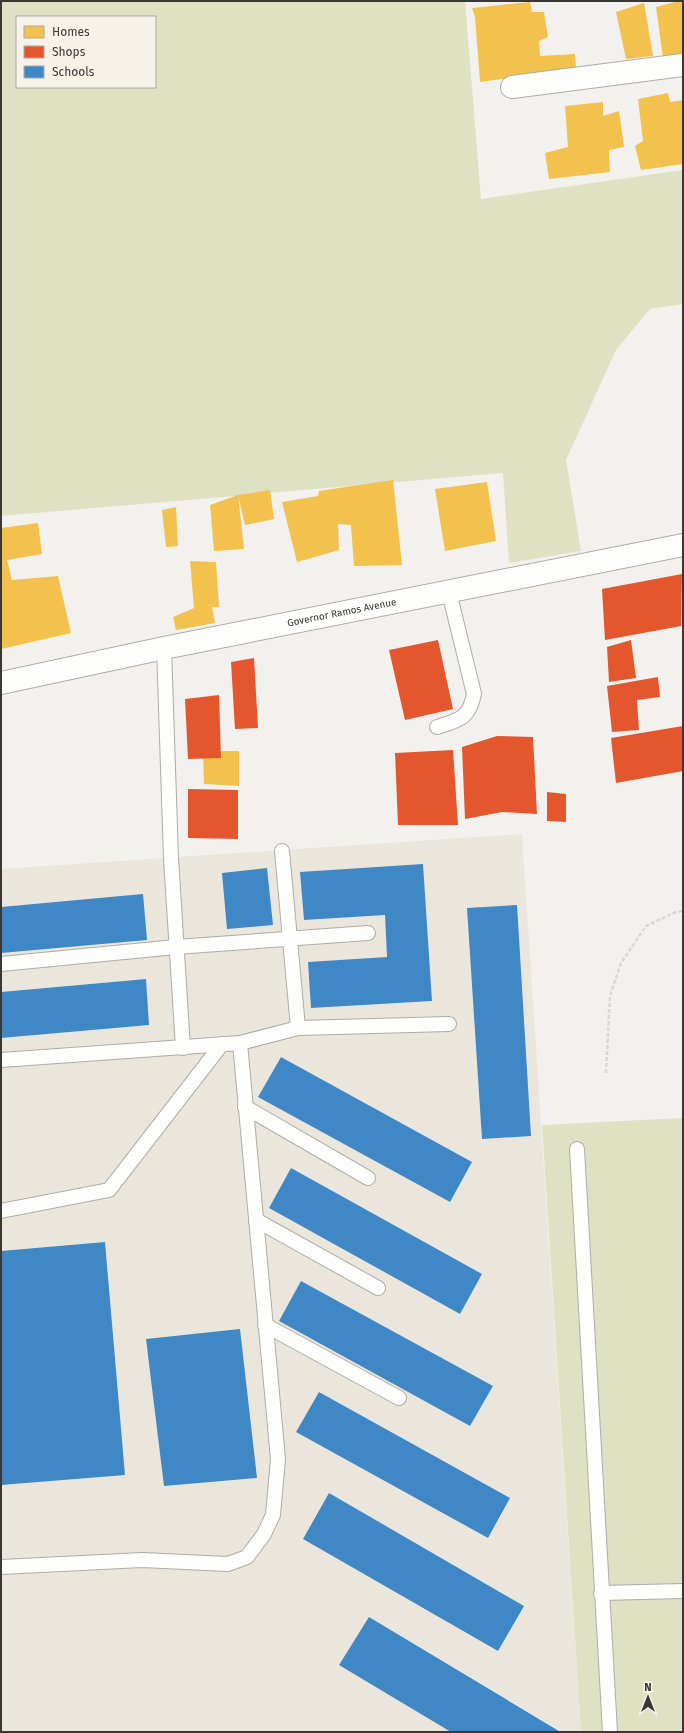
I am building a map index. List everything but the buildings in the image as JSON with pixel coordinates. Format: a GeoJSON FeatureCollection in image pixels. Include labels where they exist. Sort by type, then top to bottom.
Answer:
{"type":"FeatureCollection","features":[{"type":"Feature","properties":{"kind":"main road"},"geometry":{"type":"LineString","coordinates":[[512,87],[683,65]]}},
{"type":"Feature","properties":{"kind":"main road","name":"Governor Ramos Avenue"},"geometry":{"type":"LineString","coordinates":[[1,684],[164,648],[683,545]]}},
{"type":"Feature","properties":{"kind":"lane"},"geometry":{"type":"LineString","coordinates":[[437,727],[459,720],[472,706],[474,694],[449,592]]}},
{"type":"Feature","properties":{"kind":"lane"},"geometry":{"type":"LineString","coordinates":[[164,648],[176,947],[183,1048]]}},
{"type":"Feature","properties":{"kind":"lane"},"geometry":{"type":"LineString","coordinates":[[282,851],[298,1028]]}},
{"type":"Feature","properties":{"kind":"lane"},"geometry":{"type":"LineString","coordinates":[[1,964],[176,947],[368,933]]}},
{"type":"Feature","properties":{"kind":"lane"},"geometry":{"type":"LineString","coordinates":[[1,1060],[222,1044],[240,1044],[298,1028],[449,1024]]}},
{"type":"Feature","properties":{"kind":"lane"},"geometry":{"type":"LineString","coordinates":[[1,1212],[109,1190],[222,1044]]}},
{"type":"Feature","properties":{"kind":"lane"},"geometry":{"type":"LineString","coordinates":[[1,1567],[142,1560],[228,1564],[247,1556],[264,1534],[273,1515],[278,1459],[240,1044]]}},
{"type":"Feature","properties":{"kind":"lane"},"geometry":{"type":"LineString","coordinates":[[245,1107],[368,1178]]}},
{"type":"Feature","properties":{"kind":"lane"},"geometry":{"type":"LineString","coordinates":[[577,1149],[610,1732]]}},
{"type":"Feature","properties":{"kind":"lane"},"geometry":{"type":"LineString","coordinates":[[256,1220],[378,1288]]}},
{"type":"Feature","properties":{"kind":"lane"},"geometry":{"type":"LineString","coordinates":[[265,1325],[399,1398]]}},
{"type":"Feature","properties":{"kind":"lane"},"geometry":{"type":"LineString","coordinates":[[602,1593],[683,1591]]}},
{"type":"Feature","properties":{"kind":"path"},"geometry":{"type":"LineString","coordinates":[[606,1073],[610,996],[621,963],[646,926],[676,912],[683,911]]}},
{"type":"Feature","properties":{"kind":"shaded area"},"geometry":{"type":"Polygon","coordinates":[[[522,834],[581,1732],[558,1732],[559,1730],[369,1617],[451,1732],[1,1732],[1,1485],[125,1474],[105,1242],[1,1251],[1,1038],[149,1025],[145,979],[1,992],[1,953],[143,895],[1,907],[1,869],[522,834]],[[423,865],[300,872],[304,920],[385,915],[387,957],[308,962],[311,1008],[432,1001],[423,865]],[[281,1057],[258,1097],[450,1202],[472,1162],[281,1057]],[[291,1168],[269,1208],[460,1314],[482,1274],[291,1168]],[[301,1281],[279,1321],[470,1426],[493,1386],[301,1281]],[[319,1392],[296,1432],[488,1538],[510,1498],[319,1392]]]}},
{"type":"Feature","properties":{"kind":"green space"},"geometry":{"type":"Polygon","coordinates":[[[1,1],[465,1],[481,199],[683,170],[683,304],[650,309],[616,350],[566,460],[581,551],[509,563],[503,473],[1,516],[1,1]]]}},
{"type":"Feature","properties":{"kind":"green space"},"geometry":{"type":"Polygon","coordinates":[[[683,1118],[683,1732],[581,1732],[542,1125],[683,1118]]]}}]}
